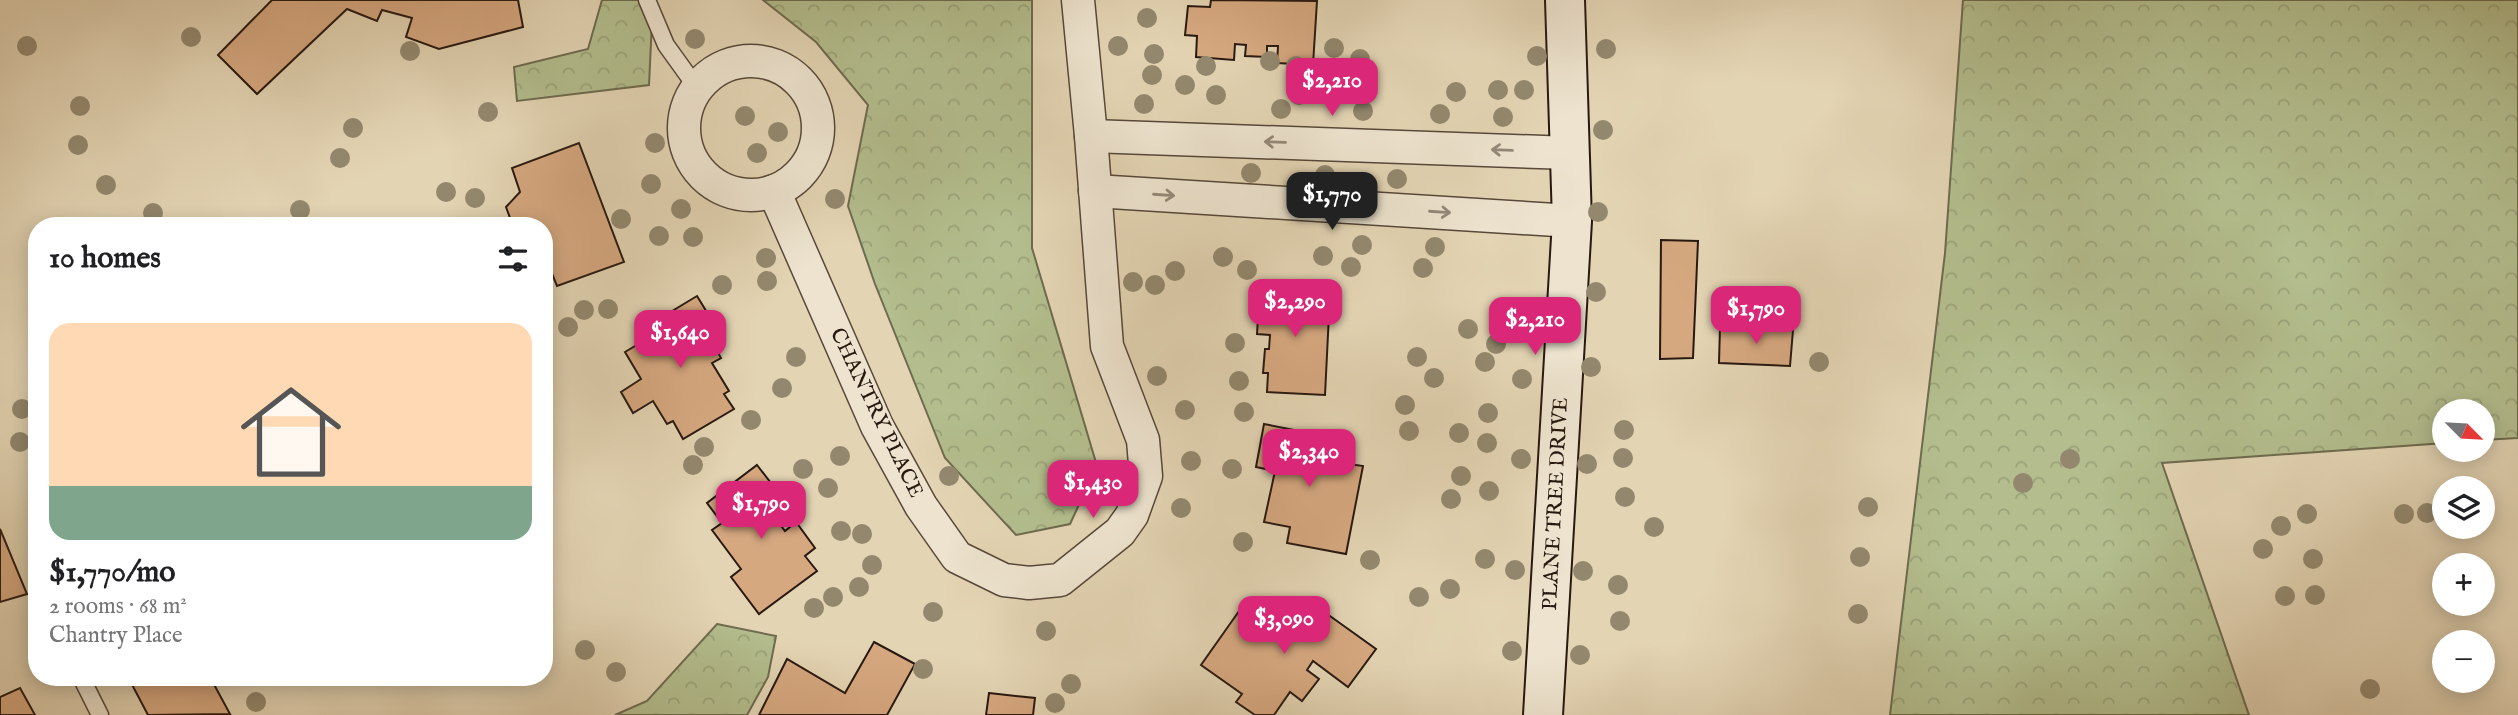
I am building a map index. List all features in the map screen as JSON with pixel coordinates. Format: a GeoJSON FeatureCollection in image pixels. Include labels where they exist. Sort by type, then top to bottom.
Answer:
{"type":"FeatureCollection","features":[{"type":"Feature","properties":{"kind":"street","name":"CHANTRY PLACE"},"geometry":{"type":"LineString","coordinates":[[774,191],[877,426],[921,506],[957,557],[1003,580],[1030,583],[1060,580],[1120,532],[1132,515],[1146,476],[1143,440],[1107,346],[1078,0]]}},
{"type":"Feature","properties":{"kind":"street","name":"PLANE TREE DRIVE"},"geometry":{"type":"LineString","coordinates":[[1543,715],[1572,221],[1565,0]]}},
{"type":"Feature","properties":{"kind":"street"},"geometry":{"type":"LineString","coordinates":[[756,61],[778,66],[797,78],[811,96],[818,118],[817,141],[809,162],[794,179],[774,191],[753,195],[732,192],[714,183],[698,169],[688,150],[685,129],[687,108],[697,88],[713,72],[733,63],[756,61]]}},
{"type":"Feature","properties":{"kind":"street"},"geometry":{"type":"LineString","coordinates":[[1091,136],[1570,153]]}},
{"type":"Feature","properties":{"kind":"street"},"geometry":{"type":"LineString","coordinates":[[1096,191],[1572,221]]}},
{"type":"Feature","properties":{"kind":"lane"},"geometry":{"type":"LineString","coordinates":[[647,0],[666,46],[697,88]]}},
{"type":"Feature","properties":{"kind":"lane"},"geometry":{"type":"LineString","coordinates":[[86,686],[100,715]]}},
{"type":"Feature","properties":{"kind":"green space"},"geometry":{"type":"Polygon","coordinates":[[[602,0],[653,0],[649,85],[517,101],[514,67],[588,49],[602,0]]]}},
{"type":"Feature","properties":{"kind":"green space"},"geometry":{"type":"Polygon","coordinates":[[[763,0],[1032,0],[1032,248],[1097,466],[1070,524],[1016,535],[945,458],[875,284],[848,206],[868,105],[816,42],[763,0]]]}},
{"type":"Feature","properties":{"kind":"green space"},"geometry":{"type":"Polygon","coordinates":[[[1963,0],[2518,0],[2518,438],[2496,439],[2496,399],[2432,399],[2432,444],[2162,463],[2249,715],[1890,715],[1945,253],[1963,0]]]}},
{"type":"Feature","properties":{"kind":"green space"},"geometry":{"type":"Polygon","coordinates":[[[717,624],[776,636],[768,677],[747,715],[615,715],[647,701],[717,624]]]}},
{"type":"Feature","properties":{"kind":"building"},"geometry":{"type":"Polygon","coordinates":[[[272,0],[518,0],[523,27],[439,49],[406,37],[412,18],[382,10],[377,21],[347,9],[257,94],[218,55],[272,0]]]}},
{"type":"Feature","properties":{"kind":"building"},"geometry":{"type":"Polygon","coordinates":[[[1211,0],[1317,1],[1313,65],[1277,63],[1278,46],[1267,46],[1267,57],[1245,56],[1246,45],[1235,44],[1234,60],[1196,57],[1197,36],[1185,35],[1188,6],[1210,7],[1211,0]]]}},
{"type":"Feature","properties":{"kind":"building"},"geometry":{"type":"Polygon","coordinates":[[[579,143],[624,262],[557,286],[553,276],[553,217],[510,217],[506,207],[520,192],[512,168],[579,143]]]}},
{"type":"Feature","properties":{"kind":"building"},"geometry":{"type":"Polygon","coordinates":[[[1661,240],[1698,241],[1693,358],[1660,359],[1661,240]]]}},
{"type":"Feature","properties":{"kind":"building"},"geometry":{"type":"Polygon","coordinates":[[[1260,285],[1304,288],[1304,293],[1330,294],[1325,395],[1267,392],[1268,373],[1263,373],[1265,349],[1269,349],[1270,335],[1257,334],[1260,285]]]}},
{"type":"Feature","properties":{"kind":"building"},"geometry":{"type":"Polygon","coordinates":[[[697,296],[719,332],[710,338],[721,358],[712,363],[729,391],[724,394],[734,409],[683,439],[673,421],[667,424],[653,401],[633,413],[621,392],[641,379],[625,352],[650,337],[644,328],[697,296]]]}},
{"type":"Feature","properties":{"kind":"building"},"geometry":{"type":"Polygon","coordinates":[[[1720,327],[1793,330],[1790,366],[1719,363],[1720,327]]]}},
{"type":"Feature","properties":{"kind":"building"},"geometry":{"type":"Polygon","coordinates":[[[1264,424],[1320,435],[1318,451],[1351,458],[1349,464],[1363,466],[1346,554],[1287,543],[1290,527],[1264,522],[1275,471],[1256,467],[1264,424]]]}},
{"type":"Feature","properties":{"kind":"building"},"geometry":{"type":"Polygon","coordinates":[[[757,465],[784,500],[770,511],[785,531],[796,522],[815,548],[805,556],[817,571],[759,614],[731,577],[741,569],[712,530],[722,523],[707,503],[757,465]]]}},
{"type":"Feature","properties":{"kind":"building"},"geometry":{"type":"Polygon","coordinates":[[[0,529],[27,594],[0,602],[0,529]]]}},
{"type":"Feature","properties":{"kind":"building"},"geometry":{"type":"Polygon","coordinates":[[[1309,601],[1376,649],[1348,687],[1313,661],[1307,670],[1319,679],[1302,701],[1290,692],[1274,715],[1255,715],[1236,702],[1242,694],[1201,665],[1244,604],[1250,608],[1255,602],[1290,627],[1309,601]]]}},
{"type":"Feature","properties":{"kind":"building"},"geometry":{"type":"Polygon","coordinates":[[[874,642],[915,664],[887,715],[759,715],[787,659],[845,693],[874,642]]]}},
{"type":"Feature","properties":{"kind":"building"},"geometry":{"type":"Polygon","coordinates":[[[133,686],[215,686],[230,714],[148,715],[133,686]]]}},
{"type":"Feature","properties":{"kind":"building"},"geometry":{"type":"Polygon","coordinates":[[[20,688],[35,715],[0,715],[0,697],[20,688]]]}},
{"type":"Feature","properties":{"kind":"building"},"geometry":{"type":"Polygon","coordinates":[[[989,693],[1035,698],[1033,715],[986,715],[989,693]]]}}]}
